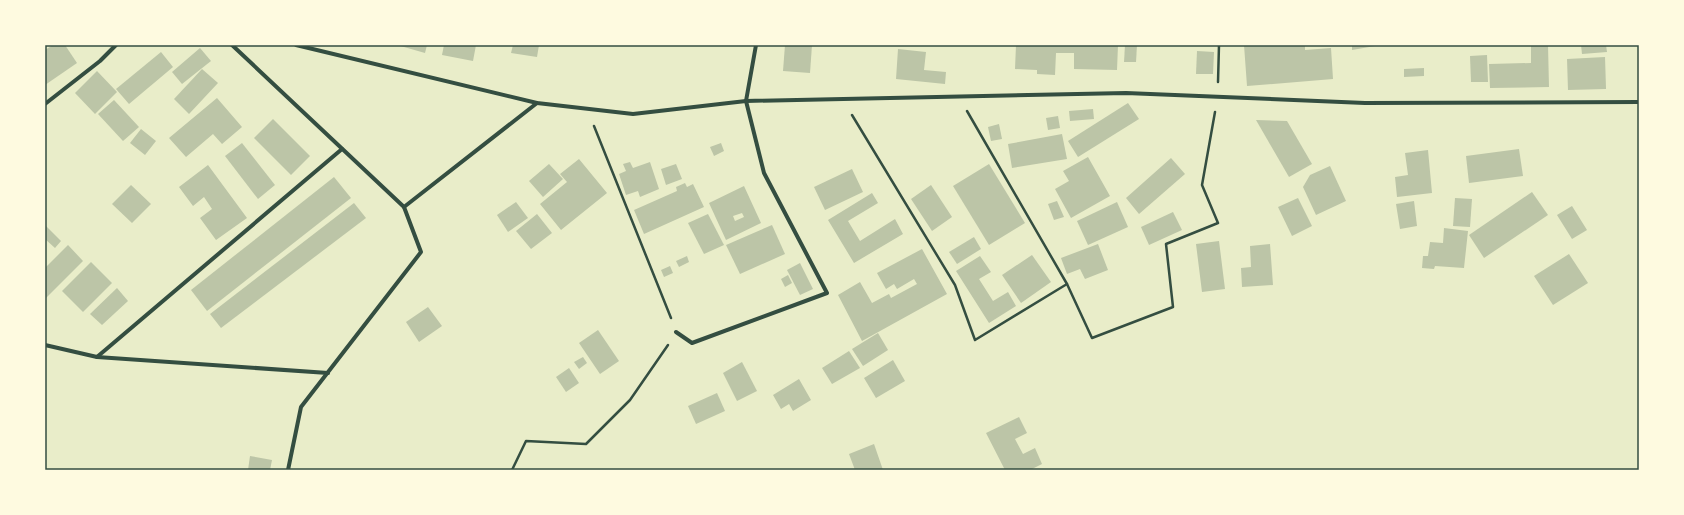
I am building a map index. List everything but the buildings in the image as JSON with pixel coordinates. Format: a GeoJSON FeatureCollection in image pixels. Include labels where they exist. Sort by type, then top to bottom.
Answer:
{"type":"FeatureCollection","features":[{"type":"Feature","properties":{"kind":"street"},"geometry":{"type":"LineString","coordinates":[[45,104],[100,61],[116,45]]}},
{"type":"Feature","properties":{"kind":"street"},"geometry":{"type":"LineString","coordinates":[[232,45],[404,207],[421,252],[301,407],[288,470]]}},
{"type":"Feature","properties":{"kind":"street"},"geometry":{"type":"LineString","coordinates":[[296,45],[537,103],[633,114],[746,101],[1126,93],[1365,103],[1639,102]]}},
{"type":"Feature","properties":{"kind":"street"},"geometry":{"type":"LineString","coordinates":[[676,332],[692,343],[827,293],[764,173],[746,101],[756,45]]}},
{"type":"Feature","properties":{"kind":"street"},"geometry":{"type":"LineString","coordinates":[[404,207],[537,103]]}},
{"type":"Feature","properties":{"kind":"street"},"geometry":{"type":"LineString","coordinates":[[97,357],[342,149]]}},
{"type":"Feature","properties":{"kind":"street"},"geometry":{"type":"LineString","coordinates":[[45,345],[97,357],[328,373]]}},
{"type":"Feature","properties":{"kind":"path"},"geometry":{"type":"LineString","coordinates":[[958,96],[1067,284],[1092,338],[1173,307],[1166,244],[1218,223],[1202,185],[1218,97],[1219,45]]}},
{"type":"Feature","properties":{"kind":"path"},"geometry":{"type":"LineString","coordinates":[[842,99],[955,285],[975,340],[1067,284]]}},
{"type":"Feature","properties":{"kind":"path"},"geometry":{"type":"LineString","coordinates":[[512,470],[526,441],[586,444],[630,400],[676,332],[587,108]]}}]}
